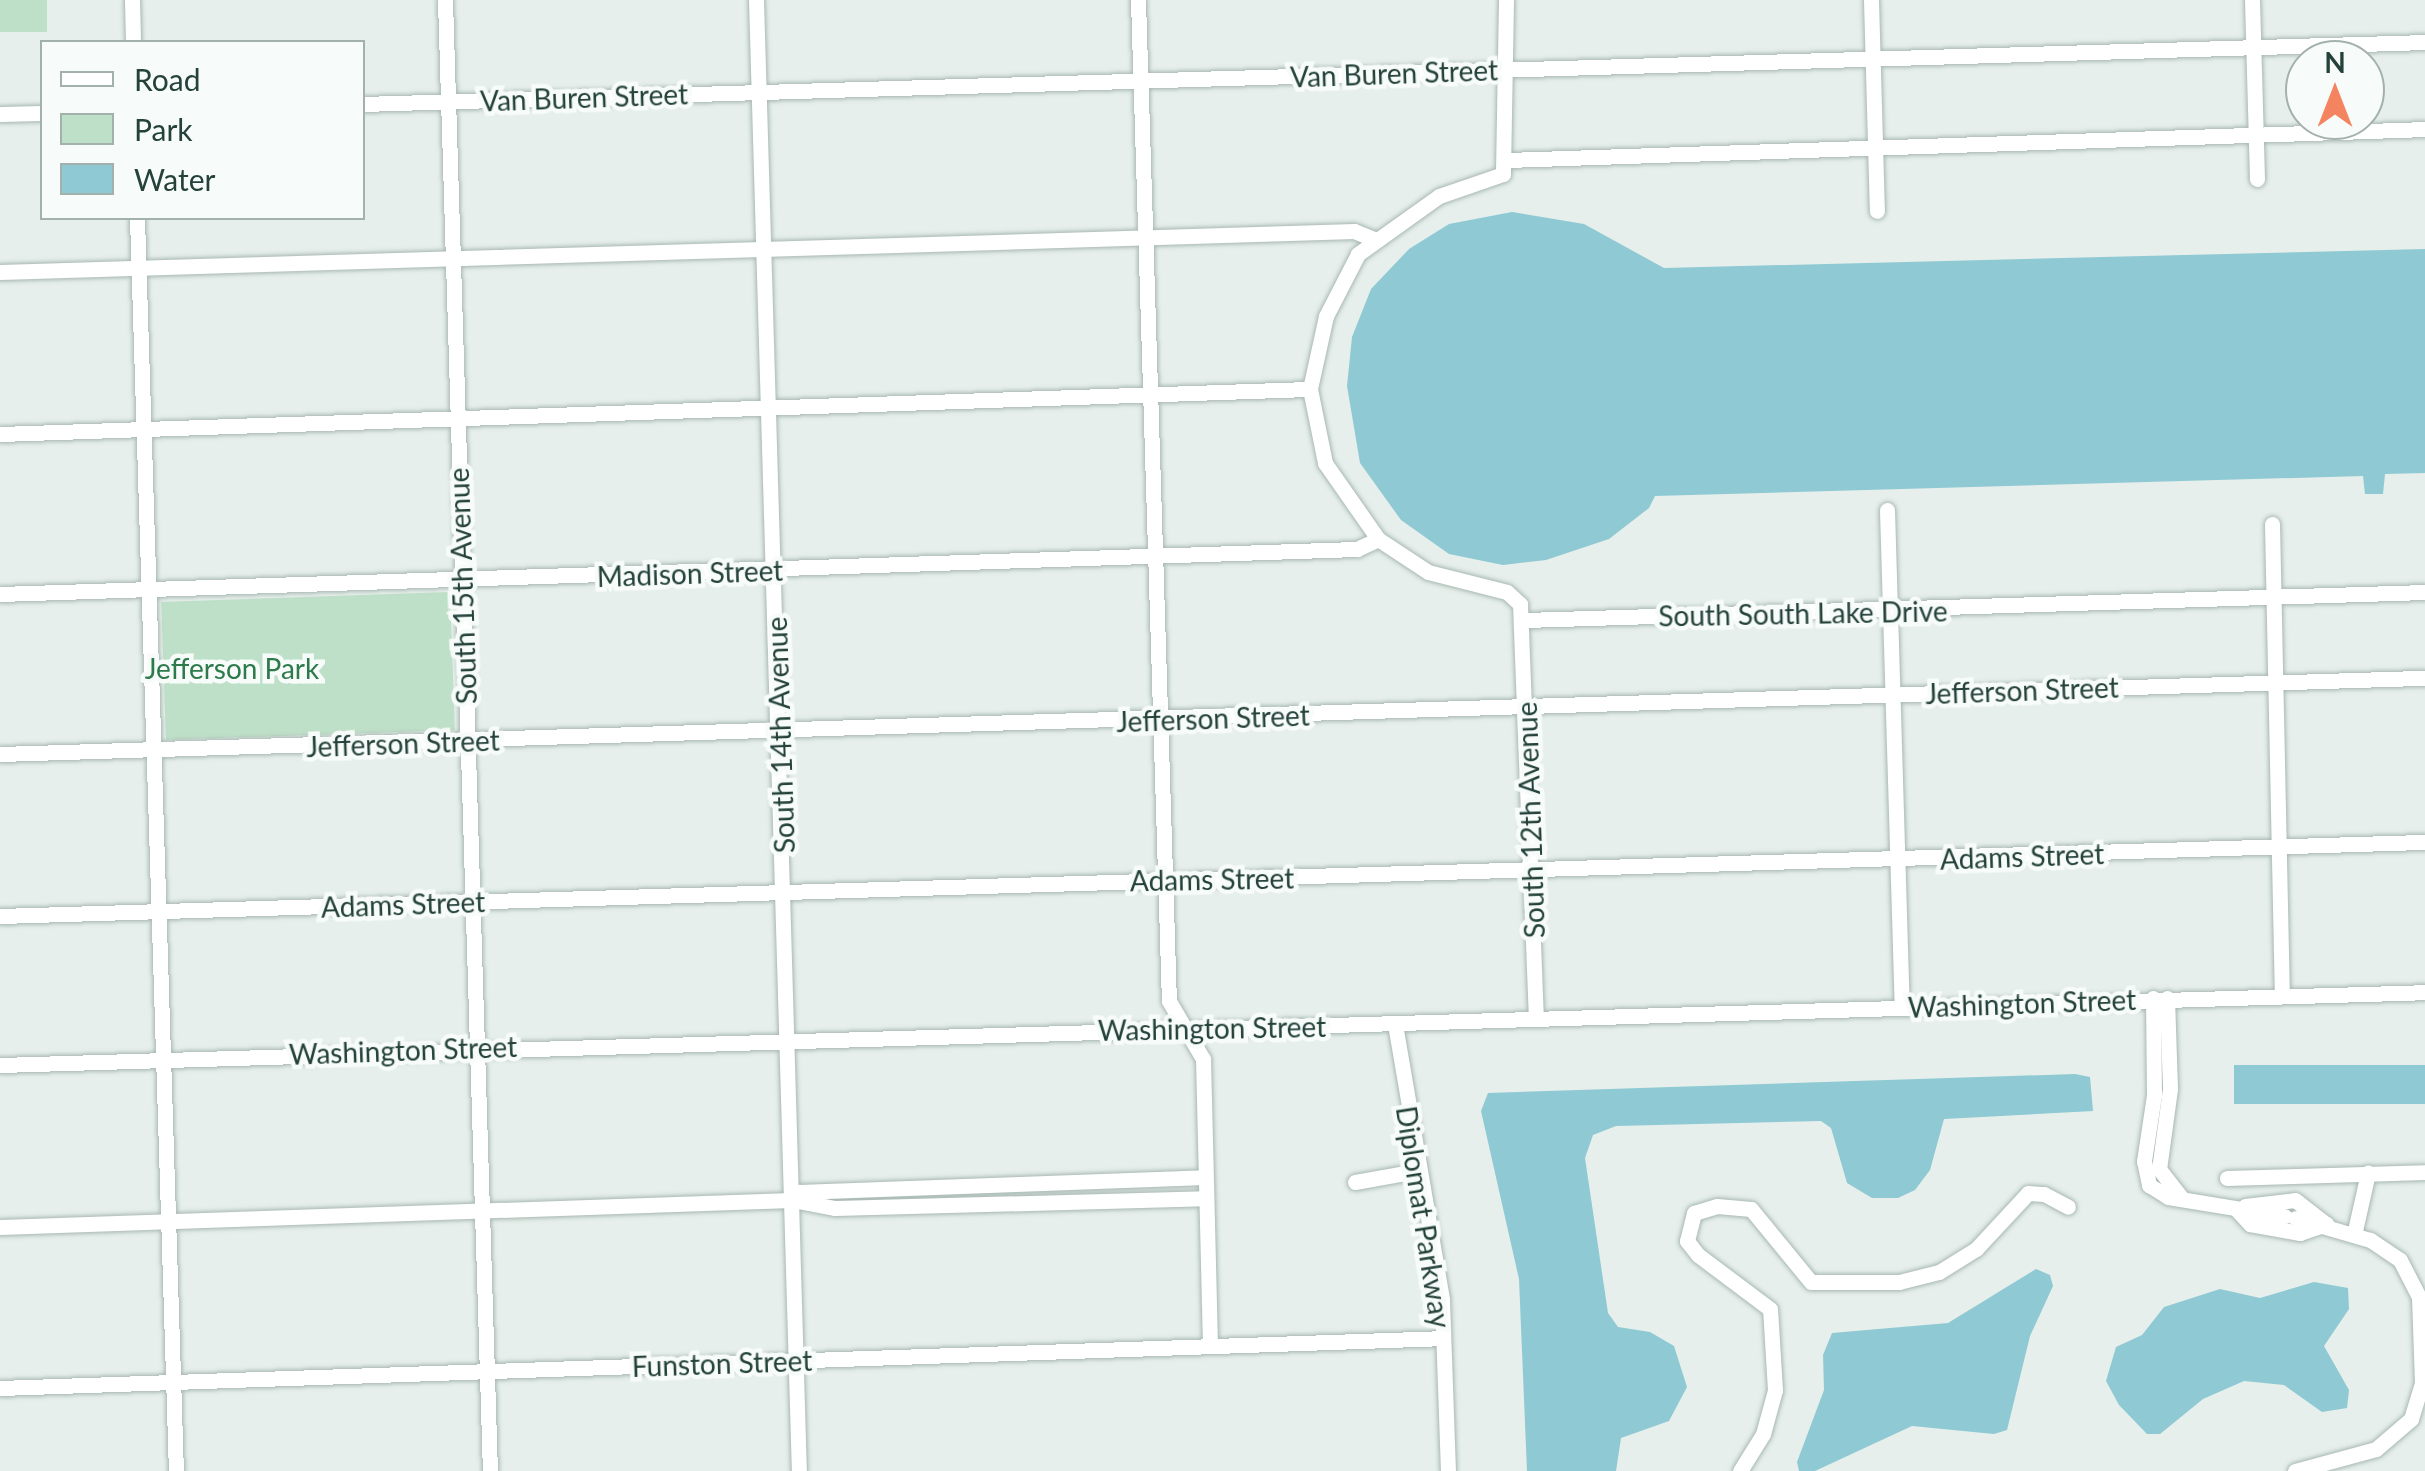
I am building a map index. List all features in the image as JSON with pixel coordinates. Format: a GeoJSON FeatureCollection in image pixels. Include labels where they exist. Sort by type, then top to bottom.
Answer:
{"type":"FeatureCollection","features":[{"type":"Feature","properties":{"kind":"street"},"geometry":{"type":"LineString","coordinates":[[132,0],[133,40]]}},
{"type":"Feature","properties":{"kind":"street","name":"South 15th Avenue"},"geometry":{"type":"LineString","coordinates":[[445,0],[490,1471]]}},
{"type":"Feature","properties":{"kind":"street","name":"South 14th Avenue"},"geometry":{"type":"LineString","coordinates":[[756,0],[771,409],[799,1471]]}},
{"type":"Feature","properties":{"kind":"street"},"geometry":{"type":"LineString","coordinates":[[1138,0],[1170,1001],[1203,1059],[1210,1346]]}},
{"type":"Feature","properties":{"kind":"street"},"geometry":{"type":"LineString","coordinates":[[1506,0],[1504,174],[1439,196],[1374,239],[1335,291],[1310,389],[1325,462],[1378,539],[1428,572],[1507,592],[1526,620]]}},
{"type":"Feature","properties":{"kind":"street"},"geometry":{"type":"LineString","coordinates":[[1871,0],[1877,210]]}},
{"type":"Feature","properties":{"kind":"street"},"geometry":{"type":"LineString","coordinates":[[2252,0],[2257,179]]}},
{"type":"Feature","properties":{"kind":"street","name":"Van Buren Street"},"geometry":{"type":"LineString","coordinates":[[365,104],[2425,42]]}},
{"type":"Feature","properties":{"kind":"street"},"geometry":{"type":"LineString","coordinates":[[0,114],[40,113]]}},
{"type":"Feature","properties":{"kind":"street"},"geometry":{"type":"LineString","coordinates":[[1507,160],[2425,129]]}},
{"type":"Feature","properties":{"kind":"street"},"geometry":{"type":"LineString","coordinates":[[137,220],[176,1471]]}},
{"type":"Feature","properties":{"kind":"street"},"geometry":{"type":"LineString","coordinates":[[0,272],[1354,231],[1374,239]]}},
{"type":"Feature","properties":{"kind":"street"},"geometry":{"type":"LineString","coordinates":[[0,434],[1310,389]]}},
{"type":"Feature","properties":{"kind":"street"},"geometry":{"type":"LineString","coordinates":[[1887,510],[1902,1007]]}},
{"type":"Feature","properties":{"kind":"street"},"geometry":{"type":"LineString","coordinates":[[2272,524],[2282,994]]}},
{"type":"Feature","properties":{"kind":"street","name":"Madison Street"},"geometry":{"type":"LineString","coordinates":[[0,594],[1357,550],[1378,539]]}},
{"type":"Feature","properties":{"kind":"street","name":"South South Lake Drive"},"geometry":{"type":"LineString","coordinates":[[1526,620],[1890,612],[2425,592]]}},
{"type":"Feature","properties":{"kind":"street","name":"South 12th Avenue"},"geometry":{"type":"LineString","coordinates":[[1526,620],[1536,1020]]}},
{"type":"Feature","properties":{"kind":"street","name":"Jefferson Street"},"geometry":{"type":"LineString","coordinates":[[0,754],[1526,710],[2425,678]]}},
{"type":"Feature","properties":{"kind":"street","name":"Adams Street"},"geometry":{"type":"LineString","coordinates":[[0,916],[2425,842]]}},
{"type":"Feature","properties":{"kind":"street","name":"Washington Street"},"geometry":{"type":"LineString","coordinates":[[0,1065],[788,1037],[1186,1030],[2425,992]]}},
{"type":"Feature","properties":{"kind":"street"},"geometry":{"type":"LineString","coordinates":[[2160,998],[2144,1171],[2154,1192],[2326,1224],[2354,1234],[2400,1260],[2420,1296],[2422,1383],[2411,1419],[2376,1449],[2294,1471]]}},
{"type":"Feature","properties":{"kind":"street","name":"Diplomat Parkway"},"geometry":{"type":"LineString","coordinates":[[1394,1024],[1417,1170],[1437,1263],[1448,1471]]}},
{"type":"Feature","properties":{"kind":"street"},"geometry":{"type":"LineString","coordinates":[[1355,1182],[1417,1170]]}},
{"type":"Feature","properties":{"kind":"street"},"geometry":{"type":"LineString","coordinates":[[2354,1234],[2368,1173]]}},
{"type":"Feature","properties":{"kind":"street"},"geometry":{"type":"LineString","coordinates":[[2227,1178],[2423,1174]]}},
{"type":"Feature","properties":{"kind":"street"},"geometry":{"type":"LineString","coordinates":[[792,1200],[799,1192],[1205,1177]]}},
{"type":"Feature","properties":{"kind":"street"},"geometry":{"type":"LineString","coordinates":[[1740,1471],[1762,1434],[1775,1390],[1770,1310],[1698,1255],[1687,1242],[1694,1213],[1717,1206],[1751,1209],[1812,1282],[1899,1282],[1939,1272],[1976,1249],[2028,1193],[2044,1194],[2068,1207]]}},
{"type":"Feature","properties":{"kind":"street"},"geometry":{"type":"LineString","coordinates":[[0,1227],[792,1200],[835,1208],[1206,1198]]}},
{"type":"Feature","properties":{"kind":"street"},"geometry":{"type":"LineString","coordinates":[[2236,1209],[2284,1198],[2305,1204],[2326,1224]]}},
{"type":"Feature","properties":{"kind":"street"},"geometry":{"type":"LineString","coordinates":[[2236,1209],[2250,1224],[2300,1233],[2326,1224]]}},
{"type":"Feature","properties":{"kind":"street","name":"Funston Street"},"geometry":{"type":"LineString","coordinates":[[0,1388],[1443,1338]]}},
{"type":"Feature","properties":{"kind":"green space"},"geometry":{"type":"Polygon","coordinates":[[[0,0],[47,0],[47,32],[0,32],[0,0]]]}},
{"type":"Feature","properties":{"kind":"green space","name":"Jefferson Park"},"geometry":{"type":"Polygon","coordinates":[[[450,592],[455,730],[166,740],[161,602],[450,592]]]}},
{"type":"Feature","properties":{"kind":"water"},"geometry":{"type":"Polygon","coordinates":[[[1512,212],[1584,224],[1664,268],[2425,249],[2425,473],[2385,474],[2383,494],[2365,494],[2363,476],[1655,496],[1649,508],[1609,539],[1546,560],[1503,565],[1449,554],[1401,520],[1360,463],[1347,386],[1352,337],[1371,289],[1409,249],[1449,224],[1512,212]]]}},
{"type":"Feature","properties":{"kind":"water"},"geometry":{"type":"Polygon","coordinates":[[[2234,1065],[2425,1065],[2425,1104],[2234,1104],[2234,1065]]]}},
{"type":"Feature","properties":{"kind":"water"},"geometry":{"type":"Polygon","coordinates":[[[2075,1074],[2090,1077],[2093,1111],[1944,1119],[1930,1170],[1915,1190],[1898,1198],[1872,1198],[1847,1183],[1831,1128],[1821,1121],[1616,1126],[1593,1135],[1585,1158],[1608,1313],[1618,1327],[1650,1332],[1674,1346],[1687,1387],[1669,1421],[1621,1438],[1616,1471],[1527,1471],[1519,1279],[1481,1111],[1488,1093],[2075,1074]]]}},
{"type":"Feature","properties":{"kind":"water"},"geometry":{"type":"Polygon","coordinates":[[[2036,1269],[2050,1275],[2053,1286],[2030,1336],[2007,1430],[1994,1434],[1912,1426],[1815,1471],[1799,1471],[1797,1462],[1824,1390],[1823,1355],[1832,1333],[1948,1323],[2036,1269]]]}},
{"type":"Feature","properties":{"kind":"water"},"geometry":{"type":"Polygon","coordinates":[[[2314,1282],[2348,1288],[2349,1309],[2324,1346],[2349,1390],[2347,1408],[2322,1412],[2284,1385],[2244,1381],[2203,1399],[2160,1434],[2147,1434],[2119,1405],[2106,1381],[2116,1347],[2142,1335],[2164,1307],[2220,1289],[2260,1298],[2314,1282]]]}}]}
